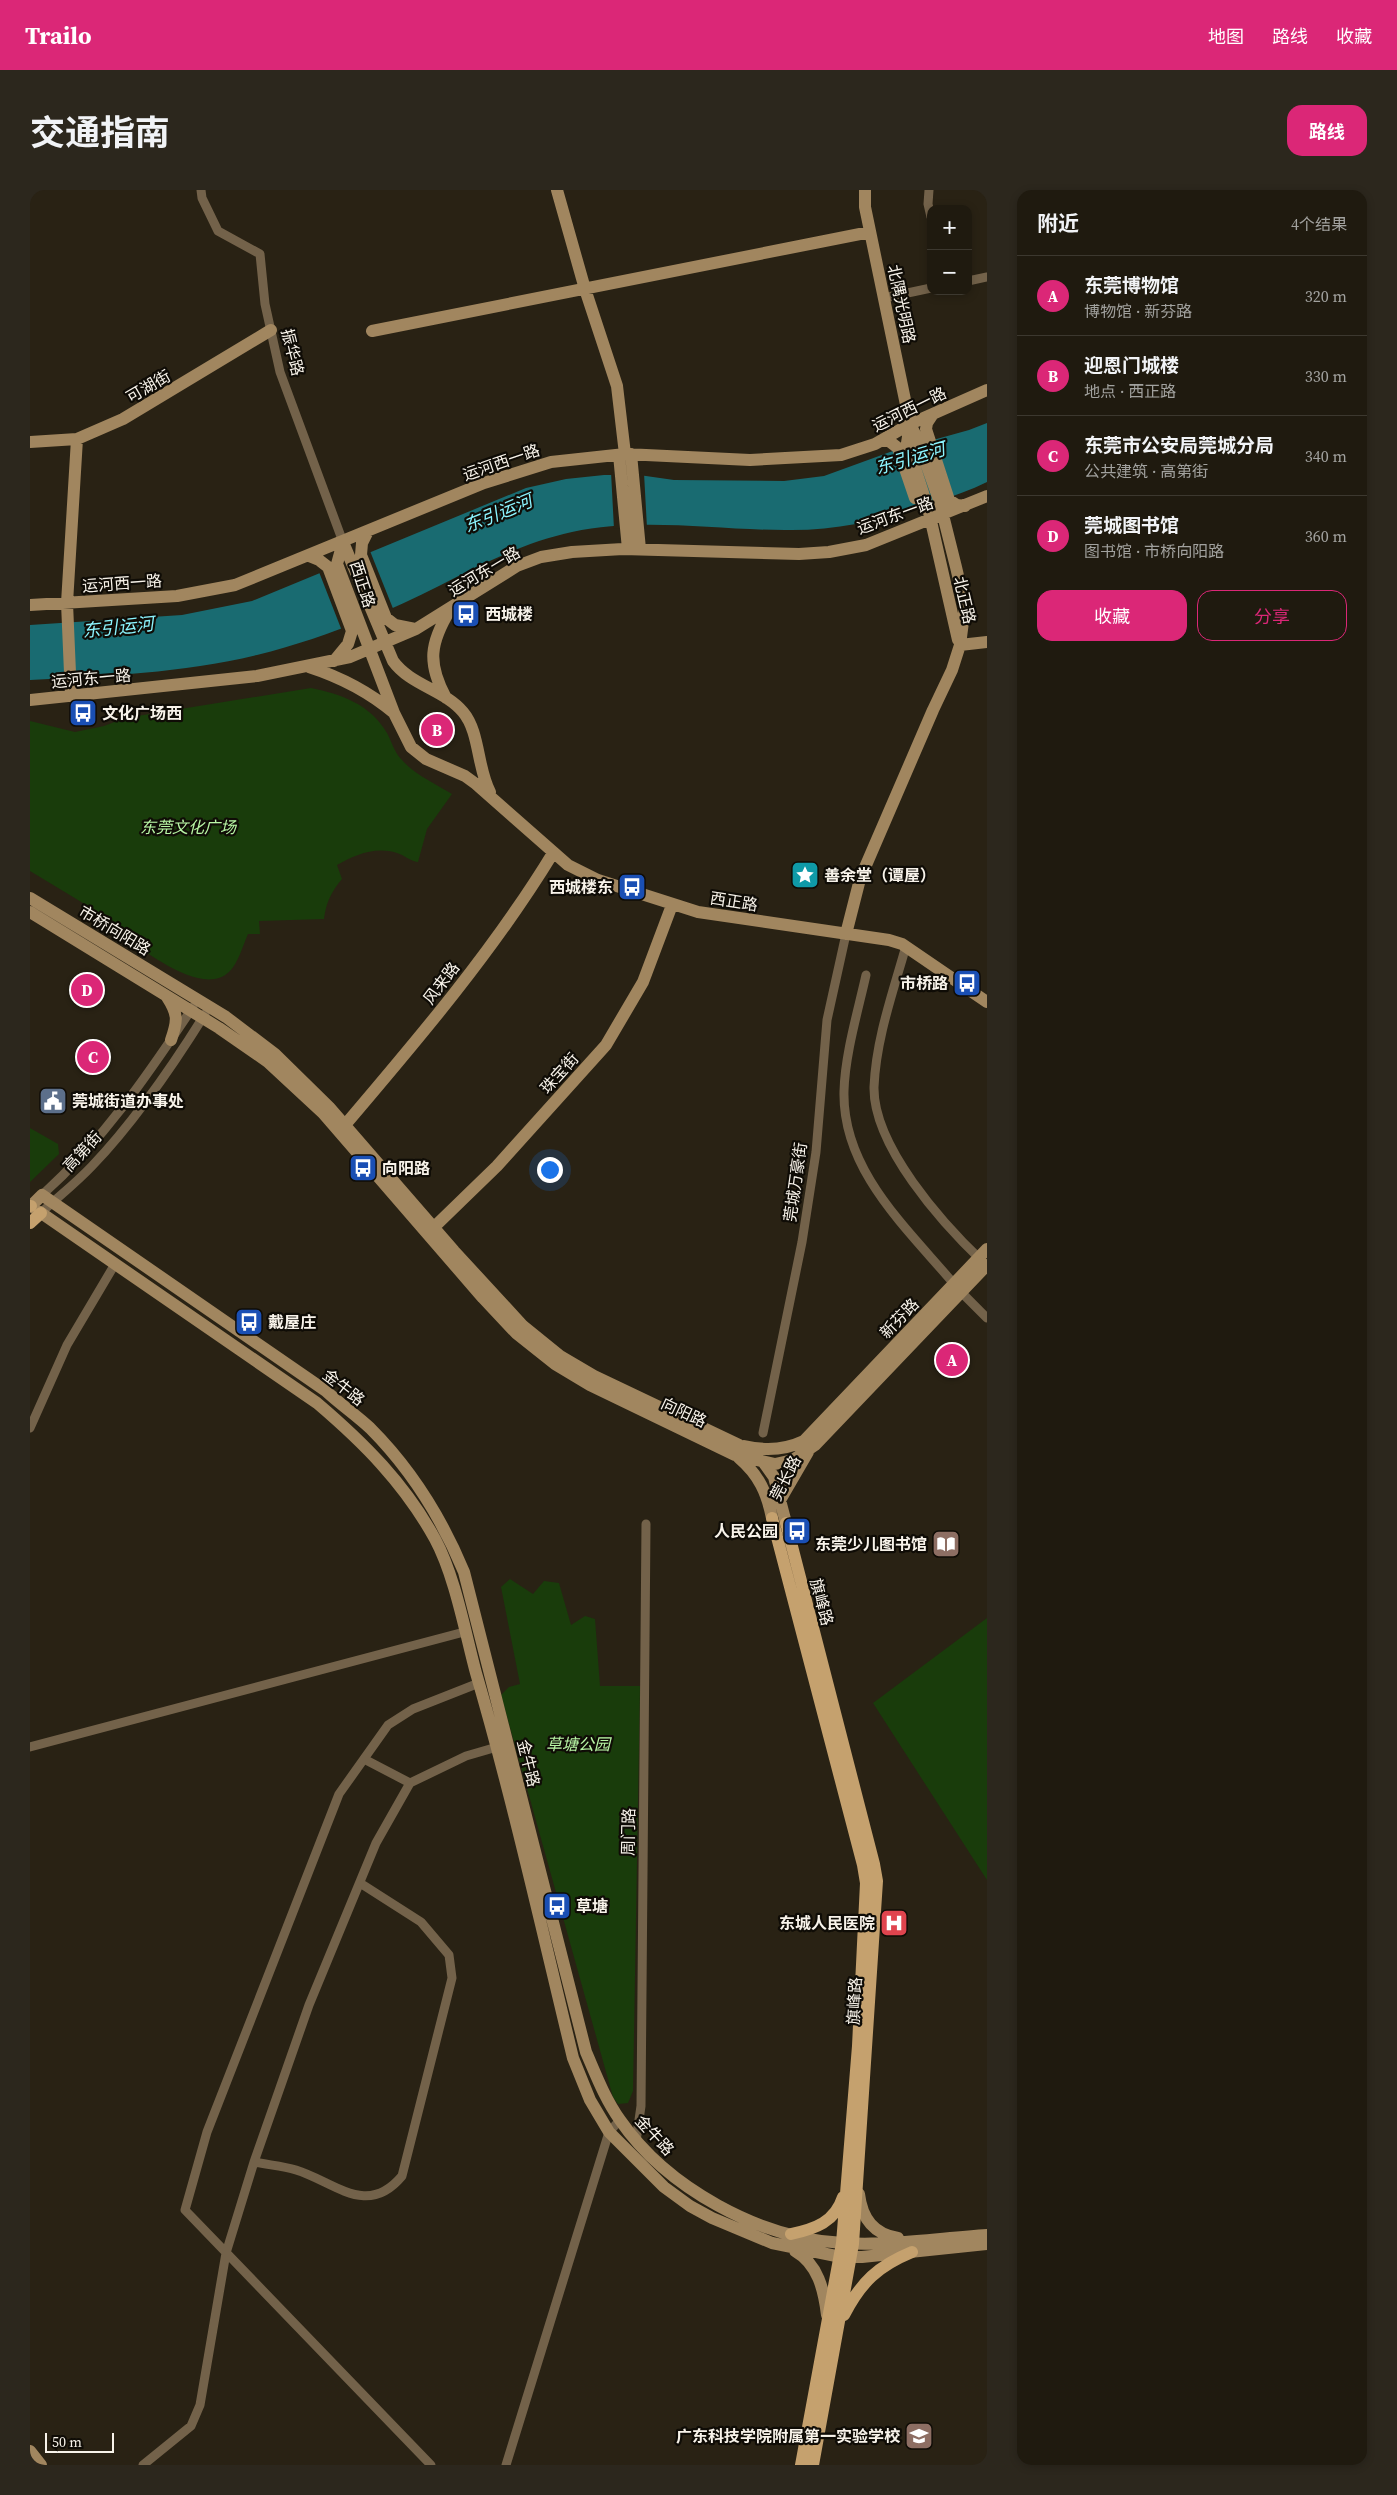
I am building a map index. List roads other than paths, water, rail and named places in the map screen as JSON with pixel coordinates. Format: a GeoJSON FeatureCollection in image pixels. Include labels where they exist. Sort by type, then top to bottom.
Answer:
{"type":"FeatureCollection","features":[{"type":"Feature","properties":{"kind":"main road"},"geometry":{"type":"LineString","coordinates":[[557,190],[585,289],[616,386],[634,549]]}},
{"type":"Feature","properties":{"kind":"main road","name":"北隅光明路"},"geometry":{"type":"LineString","coordinates":[[866,190],[865,207],[913,442]]}},
{"type":"Feature","properties":{"kind":"main road"},"geometry":{"type":"LineString","coordinates":[[372,331],[870,232]]}},
{"type":"Feature","properties":{"kind":"main road","name":"可湖街"},"geometry":{"type":"LineString","coordinates":[[30,442],[77,439],[123,419],[271,330]]}},
{"type":"Feature","properties":{"kind":"main road","name":"运河西一路"},"geometry":{"type":"LineString","coordinates":[[30,605],[177,596],[209,591],[259,577],[519,471],[551,462],[625,457],[750,460],[841,455],[881,441],[910,424],[987,390]]}},
{"type":"Feature","properties":{"kind":"main road"},"geometry":{"type":"LineString","coordinates":[[913,442],[933,414]]}},
{"type":"Feature","properties":{"kind":"main road"},"geometry":{"type":"LineString","coordinates":[[71,696],[67,603],[77,439]]}},
{"type":"Feature","properties":{"kind":"main road"},"geometry":{"type":"LineString","coordinates":[[881,441],[913,442]]}},
{"type":"Feature","properties":{"kind":"main road"},"geometry":{"type":"LineString","coordinates":[[913,442],[935,510]]}},
{"type":"Feature","properties":{"kind":"main road"},"geometry":{"type":"LineString","coordinates":[[913,442],[935,510]]}},
{"type":"Feature","properties":{"kind":"main road","name":"运河东一路"},"geometry":{"type":"LineString","coordinates":[[30,700],[224,680],[334,661],[371,649],[416,629],[517,566],[541,557],[572,552],[634,549],[799,554],[829,552],[866,544],[913,527],[935,510],[965,506],[987,496]]}},
{"type":"Feature","properties":{"kind":"main road","name":"北正路"},"geometry":{"type":"LineString","coordinates":[[846,934],[860,879],[952,670],[960,645],[964,606],[935,510]]}},
{"type":"Feature","properties":{"kind":"main road"},"geometry":{"type":"LineString","coordinates":[[356,557],[368,531]]}},
{"type":"Feature","properties":{"kind":"main road","name":"西正路"},"geometry":{"type":"LineString","coordinates":[[492,796],[481,772],[468,718],[446,698],[397,667],[384,643],[380,620],[356,557],[343,542],[332,566],[357,629],[371,649],[394,713],[410,747],[417,753],[465,776],[492,796],[553,853],[584,874],[672,905],[721,916],[889,940],[906,946],[987,1002]]}},
{"type":"Feature","properties":{"kind":"main road"},"geometry":{"type":"LineString","coordinates":[[309,556],[332,566]]}},
{"type":"Feature","properties":{"kind":"main road"},"geometry":{"type":"LineString","coordinates":[[446,698],[435,675],[433,654],[436,636],[450,609]]}},
{"type":"Feature","properties":{"kind":"main road"},"geometry":{"type":"LineString","coordinates":[[380,620],[416,629]]}},
{"type":"Feature","properties":{"kind":"main road"},"geometry":{"type":"LineString","coordinates":[[334,661],[357,629]]}},
{"type":"Feature","properties":{"kind":"main road"},"geometry":{"type":"LineString","coordinates":[[960,645],[987,642]]}},
{"type":"Feature","properties":{"kind":"main road"},"geometry":{"type":"LineString","coordinates":[[309,666],[354,685],[394,713]]}},
{"type":"Feature","properties":{"kind":"main road","name":"风来路"},"geometry":{"type":"LineString","coordinates":[[345,1125],[439,1014],[521,902],[553,853]]}},
{"type":"Feature","properties":{"kind":"main road","name":"市桥向阳路"},"geometry":{"type":"LineString","coordinates":[[30,898],[175,995]]}},
{"type":"Feature","properties":{"kind":"main road","name":"珠宝街"},"geometry":{"type":"LineString","coordinates":[[431,1231],[497,1166],[606,1045],[643,982],[672,905]]}},
{"type":"Feature","properties":{"kind":"main road","name":"市桥向阳路"},"geometry":{"type":"LineString","coordinates":[[30,912],[175,995]]}},
{"type":"Feature","properties":{"kind":"main road"},"geometry":{"type":"LineString","coordinates":[[171,1040],[176,1025],[175,995]]}},
{"type":"Feature","properties":{"kind":"main road","name":"向阳路"},"geometry":{"type":"LineString","coordinates":[[175,995],[275,1054],[345,1125],[516,1333],[555,1364],[590,1385],[737,1450]]}},
{"type":"Feature","properties":{"kind":"main road","name":"向阳路"},"geometry":{"type":"LineString","coordinates":[[206,1012],[268,1062],[323,1113],[431,1231]]}},
{"type":"Feature","properties":{"kind":"main road","name":"高第街"},"geometry":{"type":"LineString","coordinates":[[30,1206],[47,1199]]}},
{"type":"Feature","properties":{"kind":"main road","name":"金牛路"},"geometry":{"type":"LineString","coordinates":[[47,1199],[326,1391],[369,1428],[388,1448],[433,1508],[447,1532],[464,1572],[586,2052],[603,2091],[620,2120],[636,2141],[672,2176],[697,2194],[789,2240],[911,2246],[987,2235]]}},
{"type":"Feature","properties":{"kind":"main road"},"geometry":{"type":"LineString","coordinates":[[30,1206],[317,1403],[360,1440],[418,1510],[436,1541],[450,1578],[498,1747],[572,2058],[590,2100],[609,2132],[664,2187],[690,2206],[712,2218],[772,2242],[789,2240],[825,2223],[835,2213],[853,2183]]}},
{"type":"Feature","properties":{"kind":"main road"},"geometry":{"type":"LineString","coordinates":[[30,1223],[41,1213]]}},
{"type":"Feature","properties":{"kind":"main road","name":"新芬路"},"geometry":{"type":"LineString","coordinates":[[838,1413],[985,1259]]}},
{"type":"Feature","properties":{"kind":"main road"},"geometry":{"type":"LineString","coordinates":[[737,1450],[794,1446],[838,1413]]}},
{"type":"Feature","properties":{"kind":"main road"},"geometry":{"type":"LineString","coordinates":[[737,1450],[764,1463],[775,1464],[793,1460],[809,1450],[830,1429],[838,1413]]}},
{"type":"Feature","properties":{"kind":"main road"},"geometry":{"type":"LineString","coordinates":[[773,1524],[780,1499],[809,1450],[838,1413]]}},
{"type":"Feature","properties":{"kind":"main road","name":"莞长路"},"geometry":{"type":"LineString","coordinates":[[784,1547],[785,1511],[788,1501],[830,1429]]}},
{"type":"Feature","properties":{"kind":"main road"},"geometry":{"type":"LineString","coordinates":[[737,1450],[761,1482],[768,1499],[773,1524],[784,1547]]}},
{"type":"Feature","properties":{"kind":"main road"},"geometry":{"type":"LineString","coordinates":[[764,1463],[774,1477],[786,1523]]}},
{"type":"Feature","properties":{"kind":"main road","name":"旗峰路"},"geometry":{"type":"LineString","coordinates":[[784,1547],[874,1864],[877,1881],[846,2257],[801,2465]]}},
{"type":"Feature","properties":{"kind":"main road"},"geometry":{"type":"LineString","coordinates":[[853,2183],[861,2208],[874,2228],[886,2236],[911,2246]]}},
{"type":"Feature","properties":{"kind":"main road"},"geometry":{"type":"LineString","coordinates":[[789,2240],[846,2257],[911,2246],[987,2244]]}},
{"type":"Feature","properties":{"kind":"main road"},"geometry":{"type":"LineString","coordinates":[[789,2240],[807,2258],[820,2280],[833,2324]]}},
{"type":"Feature","properties":{"kind":"main road"},"geometry":{"type":"LineString","coordinates":[[833,2324],[878,2269],[911,2246]]}},
{"type":"Feature","properties":{"kind":"main road","name":"旗峰路"},"geometry":{"type":"LineString","coordinates":[[814,2465],[833,2324]]}},
{"type":"Feature","properties":{"kind":"main road"},"geometry":{"type":"LineString","coordinates":[[30,2451],[42,2465]]}},
{"type":"Feature","properties":{"kind":"street","name":"振华路"},"geometry":{"type":"LineString","coordinates":[[201,190],[202,198],[218,231],[260,254],[266,304],[280,372],[343,542]]}},
{"type":"Feature","properties":{"kind":"street"},"geometry":{"type":"LineString","coordinates":[[928,205],[930,190]]}},
{"type":"Feature","properties":{"kind":"street"},"geometry":{"type":"LineString","coordinates":[[972,280],[987,277]]}},
{"type":"Feature","properties":{"kind":"street"},"geometry":{"type":"LineString","coordinates":[[884,298],[927,289]]}},
{"type":"Feature","properties":{"kind":"street","name":"莞城万豪街"},"geometry":{"type":"LineString","coordinates":[[763,1433],[802,1242],[816,1152],[827,1020],[846,934]]}},
{"type":"Feature","properties":{"kind":"street"},"geometry":{"type":"LineString","coordinates":[[906,946],[880,1038],[874,1088],[878,1112],[887,1139],[906,1170],[958,1238],[985,1259]]}},
{"type":"Feature","properties":{"kind":"street"},"geometry":{"type":"LineString","coordinates":[[866,975],[854,1029],[844,1090],[849,1136],[860,1164],[882,1199],[958,1288],[987,1318]]}},
{"type":"Feature","properties":{"kind":"street","name":"高第街"},"geometry":{"type":"LineString","coordinates":[[41,1213],[47,1199],[101,1135],[148,1074],[194,1005]]}},
{"type":"Feature","properties":{"kind":"street","name":"高第街"},"geometry":{"type":"LineString","coordinates":[[47,1199],[92,1167],[159,1084],[206,1012]]}},
{"type":"Feature","properties":{"kind":"street"},"geometry":{"type":"LineString","coordinates":[[30,1428],[67,1345],[115,1264]]}},
{"type":"Feature","properties":{"kind":"street","name":"周门路"},"geometry":{"type":"LineString","coordinates":[[636,2141],[641,2106],[646,1524]]}},
{"type":"Feature","properties":{"kind":"street"},"geometry":{"type":"LineString","coordinates":[[30,1746],[54,1742],[464,1632]]}},
{"type":"Feature","properties":{"kind":"street"},"geometry":{"type":"LineString","coordinates":[[431,2465],[185,2210],[207,2132],[339,1794],[388,1725],[413,1708],[479,1683]]}},
{"type":"Feature","properties":{"kind":"street"},"geometry":{"type":"LineString","coordinates":[[143,2465],[191,2426],[200,2405],[226,2253],[254,2162],[309,2005],[376,1843],[410,1783],[466,1756],[498,1747]]}},
{"type":"Feature","properties":{"kind":"street"},"geometry":{"type":"LineString","coordinates":[[364,1759],[410,1783]]}},
{"type":"Feature","properties":{"kind":"street"},"geometry":{"type":"LineString","coordinates":[[254,2162],[296,2170],[359,2196],[371,2196],[383,2192],[394,2186],[402,2176],[452,1978],[449,1955],[421,1922],[360,1883]]}},
{"type":"Feature","properties":{"kind":"street"},"geometry":{"type":"LineString","coordinates":[[506,2465],[609,2132],[620,2120]]}},
{"type":"Feature","properties":{"kind":"water","name":"东引运河"},"geometry":{"type":"Polygon","coordinates":[[[987,423],[987,482],[975,488],[899,514],[862,523],[805,530],[625,525],[572,532],[517,549],[366,619],[312,639],[271,651],[229,661],[173,670],[30,680],[30,625],[182,615],[252,601],[526,488],[566,479],[604,475],[639,475],[674,480],[784,481],[824,476],[890,452],[969,430],[987,423]]]}},
{"type":"Feature","properties":{"kind":"place","name":"西城楼"},"geometry":{"type":"Point","coordinates":[466,614]}},
{"type":"Feature","properties":{"kind":"place","name":"文化广场西"},"geometry":{"type":"Point","coordinates":[83,713]}},
{"type":"Feature","properties":{"kind":"place","name":"迎恩门城楼"},"geometry":{"type":"Point","coordinates":[437,730]}},
{"type":"Feature","properties":{"kind":"place","name":"善余堂（谭屋）"},"geometry":{"type":"Point","coordinates":[805,875]}},
{"type":"Feature","properties":{"kind":"place","name":"西城楼东"},"geometry":{"type":"Point","coordinates":[632,887]}},
{"type":"Feature","properties":{"kind":"place","name":"市桥路"},"geometry":{"type":"Point","coordinates":[967,983]}},
{"type":"Feature","properties":{"kind":"place","name":"莞城图书馆"},"geometry":{"type":"Point","coordinates":[87,990]}},
{"type":"Feature","properties":{"kind":"place","name":"东莞市公安局莞城分局"},"geometry":{"type":"Point","coordinates":[93,1057]}},
{"type":"Feature","properties":{"kind":"place","name":"莞城街道办事处"},"geometry":{"type":"Point","coordinates":[53,1101]}},
{"type":"Feature","properties":{"kind":"place","name":"向阳路"},"geometry":{"type":"Point","coordinates":[363,1168]}},
{"type":"Feature","properties":{"kind":"place","name":"戴屋庄"},"geometry":{"type":"Point","coordinates":[249,1322]}},
{"type":"Feature","properties":{"kind":"place","name":"东莞博物馆"},"geometry":{"type":"Point","coordinates":[952,1360]}},
{"type":"Feature","properties":{"kind":"place","name":"人民公园"},"geometry":{"type":"Point","coordinates":[797,1531]}},
{"type":"Feature","properties":{"kind":"place","name":"东莞少儿图书馆"},"geometry":{"type":"Point","coordinates":[946,1544]}},
{"type":"Feature","properties":{"kind":"place","name":"草塘"},"geometry":{"type":"Point","coordinates":[557,1906]}},
{"type":"Feature","properties":{"kind":"place","name":"东城人民医院"},"geometry":{"type":"Point","coordinates":[894,1923]}},
{"type":"Feature","properties":{"kind":"place","name":"广东科技学院附属第一实验学校"},"geometry":{"type":"Point","coordinates":[919,2436]}},
{"type":"Feature","properties":{"kind":"park label","name":"东莞文化广场"},"geometry":{"type":"Point","coordinates":[188,827]}},
{"type":"Feature","properties":{"kind":"park label","name":"草塘公园"},"geometry":{"type":"Point","coordinates":[578,1744]}}]}
